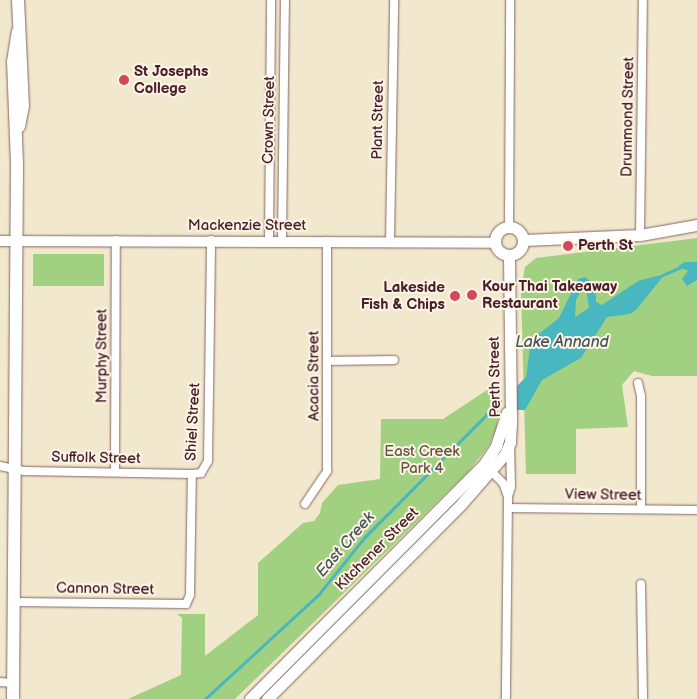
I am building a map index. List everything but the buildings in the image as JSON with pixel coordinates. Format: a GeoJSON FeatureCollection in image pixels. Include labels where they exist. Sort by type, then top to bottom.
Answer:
{"type":"FeatureCollection","features":[{"type":"Feature","properties":{"kind":"highway"},"geometry":{"type":"LineString","coordinates":[[13,699],[6,683],[13,602],[17,139],[23,106],[18,32],[18,0]]}},
{"type":"Feature","properties":{"kind":"main road"},"geometry":{"type":"LineString","coordinates":[[524,240],[640,235],[697,225]]}},
{"type":"Feature","properties":{"kind":"main road"},"geometry":{"type":"LineString","coordinates":[[508,227],[520,232],[524,240],[518,252],[509,256],[501,254],[494,242],[498,232],[508,227]]}},
{"type":"Feature","properties":{"kind":"main road","name":"Perth Street"},"geometry":{"type":"LineString","coordinates":[[509,256],[508,388],[510,442]]}},
{"type":"Feature","properties":{"kind":"main road","name":"Kitchener Street"},"geometry":{"type":"LineString","coordinates":[[255,697],[488,468],[509,409]]}},
{"type":"Feature","properties":{"kind":"main road","name":"Kitchener Street"},"geometry":{"type":"LineString","coordinates":[[267,699],[488,468],[510,442]]}},
{"type":"Feature","properties":{"kind":"street","name":"Crown Street"},"geometry":{"type":"LineString","coordinates":[[269,241],[272,0]]}},
{"type":"Feature","properties":{"kind":"street","name":"Crown Street"},"geometry":{"type":"LineString","coordinates":[[282,241],[284,0]]}},
{"type":"Feature","properties":{"kind":"street","name":"Plant Street"},"geometry":{"type":"LineString","coordinates":[[390,241],[394,0]]}},
{"type":"Feature","properties":{"kind":"street"},"geometry":{"type":"LineString","coordinates":[[508,227],[510,0]]}},
{"type":"Feature","properties":{"kind":"street","name":"Drummond Street"},"geometry":{"type":"LineString","coordinates":[[640,235],[643,0]]}},
{"type":"Feature","properties":{"kind":"street","name":"Murphy Street"},"geometry":{"type":"LineString","coordinates":[[115,472],[116,240]]}},
{"type":"Feature","properties":{"kind":"street","name":"Shiel Street"},"geometry":{"type":"LineString","coordinates":[[190,595],[192,474],[201,473],[208,461],[211,240]]}},
{"type":"Feature","properties":{"kind":"street","name":"Mackenzie Street"},"geometry":{"type":"LineString","coordinates":[[0,241],[494,242]]}},
{"type":"Feature","properties":{"kind":"street","name":"Acacia Street"},"geometry":{"type":"LineString","coordinates":[[305,504],[327,471],[328,241]]}},
{"type":"Feature","properties":{"kind":"street"},"geometry":{"type":"LineString","coordinates":[[328,361],[394,360]]}},
{"type":"Feature","properties":{"kind":"street"},"geometry":{"type":"LineString","coordinates":[[638,383],[641,396],[642,510]]}},
{"type":"Feature","properties":{"kind":"street","name":"Perth Street"},"geometry":{"type":"LineString","coordinates":[[506,699],[508,497],[511,487],[510,442]]}},
{"type":"Feature","properties":{"kind":"street","name":"Suffolk Street"},"geometry":{"type":"LineString","coordinates":[[0,466],[14,469],[192,474]]}},
{"type":"Feature","properties":{"kind":"street","name":"Perth Street"},"geometry":{"type":"LineString","coordinates":[[488,468],[503,483],[508,497]]}},
{"type":"Feature","properties":{"kind":"street","name":"View Street"},"geometry":{"type":"LineString","coordinates":[[508,508],[697,510]]}},
{"type":"Feature","properties":{"kind":"street"},"geometry":{"type":"LineString","coordinates":[[641,584],[643,699]]}},
{"type":"Feature","properties":{"kind":"street","name":"Cannon Street"},"geometry":{"type":"LineString","coordinates":[[13,602],[186,604],[190,595]]}},
{"type":"Feature","properties":{"kind":"green space"},"geometry":{"type":"Polygon","coordinates":[[[697,238],[697,376],[652,376],[634,371],[622,385],[628,427],[576,429],[576,474],[526,474],[521,290],[525,267],[536,258],[697,238]]]}},
{"type":"Feature","properties":{"kind":"green space"},"geometry":{"type":"Polygon","coordinates":[[[33,254],[104,254],[104,286],[33,286],[33,254]]]}},
{"type":"Feature","properties":{"kind":"green space","name":"East Creek Park 4"},"geometry":{"type":"Polygon","coordinates":[[[490,388],[500,388],[497,427],[488,447],[468,472],[235,699],[128,699],[181,675],[182,618],[177,614],[205,614],[205,656],[258,615],[258,563],[303,523],[314,521],[320,513],[322,503],[338,485],[380,479],[381,419],[443,419],[490,388]]]}},
{"type":"Feature","properties":{"kind":"water"},"geometry":{"type":"Polygon","coordinates":[[[685,262],[697,262],[697,280],[687,286],[682,279],[688,271],[678,266],[685,262]]]}},
{"type":"Feature","properties":{"kind":"water","name":"Lake Annand"},"geometry":{"type":"Polygon","coordinates":[[[665,274],[636,310],[630,314],[607,317],[581,358],[542,380],[525,410],[517,410],[517,386],[526,377],[531,340],[559,318],[578,279],[585,277],[590,281],[596,289],[596,302],[602,305],[638,281],[665,274]],[[583,287],[576,300],[575,317],[589,308],[586,289],[583,287]]]}},
{"type":"Feature","properties":{"kind":"waterway","name":"East Creek"},"geometry":{"type":"LineString","coordinates":[[663,275],[681,267]]}},
{"type":"Feature","properties":{"kind":"waterway","name":"East Creek"},"geometry":{"type":"LineString","coordinates":[[205,699],[319,594],[364,538],[500,401]]}},
{"type":"Feature","properties":{"kind":"place","name":"St Josephs College"},"geometry":{"type":"Point","coordinates":[124,80]}},
{"type":"Feature","properties":{"kind":"place","name":"Perth St"},"geometry":{"type":"Point","coordinates":[568,246]}},
{"type":"Feature","properties":{"kind":"place","name":"Kour Thai Takeaway Restaurant"},"geometry":{"type":"Point","coordinates":[472,295]}},
{"type":"Feature","properties":{"kind":"place","name":"Lakeside Fish & Chips"},"geometry":{"type":"Point","coordinates":[455,296]}}]}
